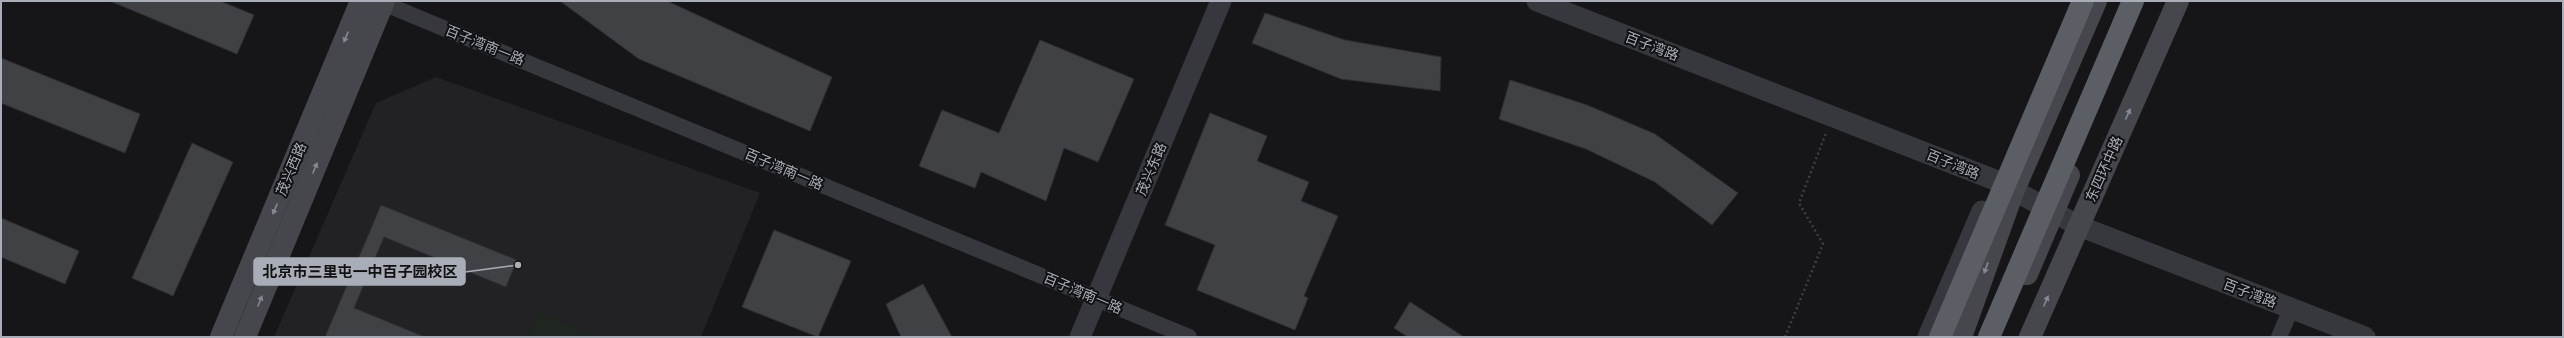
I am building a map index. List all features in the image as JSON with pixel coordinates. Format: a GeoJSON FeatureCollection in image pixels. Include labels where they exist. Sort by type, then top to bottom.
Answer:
{"type":"FeatureCollection","features":[{"type":"Feature","properties":{"kind":"highway"},"geometry":{"type":"LineString","coordinates":[[1940,337],[2083,1]]}},
{"type":"Feature","properties":{"kind":"highway"},"geometry":{"type":"LineString","coordinates":[[1989,337],[2133,1]]}},
{"type":"Feature","properties":{"kind":"main road","name":"茂兴西路"},"geometry":{"type":"LineString","coordinates":[[221,337],[361,1]]}},
{"type":"Feature","properties":{"kind":"main road"},"geometry":{"type":"LineString","coordinates":[[1962,337],[2013,192],[2096,1]]}},
{"type":"Feature","properties":{"kind":"main road","name":"东四环中路"},"geometry":{"type":"LineString","coordinates":[[2000,337],[2055,213],[2137,1]]}},
{"type":"Feature","properties":{"kind":"main road","name":"东四环中路"},"geometry":{"type":"LineString","coordinates":[[2030,337],[2178,1]]}},
{"type":"Feature","properties":{"kind":"main road","name":"茂兴西路"},"geometry":{"type":"LineString","coordinates":[[245,337],[382,2]]}},
{"type":"Feature","properties":{"kind":"street","name":"茂兴东路"},"geometry":{"type":"LineString","coordinates":[[1080,337],[1222,1]]}},
{"type":"Feature","properties":{"kind":"street","name":"百子湾路"},"geometry":{"type":"LineString","coordinates":[[1537,1],[1995,180],[2013,192],[2079,226],[2365,337]]}},
{"type":"Feature","properties":{"kind":"street"},"geometry":{"type":"LineString","coordinates":[[1928,337],[2072,1]]}},
{"type":"Feature","properties":{"kind":"street","name":"百子湾南一路"},"geometry":{"type":"LineString","coordinates":[[382,2],[1189,337]]}},
{"type":"Feature","properties":{"kind":"street"},"geometry":{"type":"LineString","coordinates":[[2279,337],[2291,309]]}},
{"type":"Feature","properties":{"kind":"path"},"geometry":{"type":"LineString","coordinates":[[1785,337],[1823,244],[1799,203],[1832,116]]}},
{"type":"Feature","properties":{"kind":"shaded area"},"geometry":{"type":"Polygon","coordinates":[[[436,77],[760,193],[701,337],[274,337],[376,103],[436,77]]]}},
{"type":"Feature","properties":{"kind":"shaded area"},"geometry":{"type":"Polygon","coordinates":[[[539,312],[597,337],[528,337],[539,312]]]}},
{"type":"Feature","properties":{"kind":"building"},"geometry":{"type":"Polygon","coordinates":[[[110,1],[220,1],[254,15],[237,54],[110,1]]]}},
{"type":"Feature","properties":{"kind":"building"},"geometry":{"type":"Polygon","coordinates":[[[560,1],[667,1],[832,77],[810,131],[639,59],[560,1]]]}},
{"type":"Feature","properties":{"kind":"building"},"geometry":{"type":"Polygon","coordinates":[[[1265,13],[1345,40],[1441,57],[1440,91],[1341,79],[1252,43],[1265,13]]]}},
{"type":"Feature","properties":{"kind":"building"},"geometry":{"type":"Polygon","coordinates":[[[1040,40],[1134,79],[1098,162],[1064,148],[1046,201],[981,172],[975,188],[919,166],[942,110],[999,133],[1040,40]]]}},
{"type":"Feature","properties":{"kind":"building"},"geometry":{"type":"Polygon","coordinates":[[[1,58],[140,114],[125,153],[1,103],[1,58]]]}},
{"type":"Feature","properties":{"kind":"building"},"geometry":{"type":"Polygon","coordinates":[[[1510,80],[1587,105],[1655,134],[1738,193],[1712,225],[1655,182],[1586,149],[1499,119],[1510,80]]]}},
{"type":"Feature","properties":{"kind":"building"},"geometry":{"type":"Polygon","coordinates":[[[1210,113],[1267,136],[1257,161],[1309,182],[1301,201],[1338,216],[1304,296],[1308,298],[1295,330],[1197,290],[1215,245],[1165,225],[1210,113]]]}},
{"type":"Feature","properties":{"kind":"building"},"geometry":{"type":"Polygon","coordinates":[[[192,143],[233,162],[173,296],[132,278],[192,143]]]}},
{"type":"Feature","properties":{"kind":"building"},"geometry":{"type":"Polygon","coordinates":[[[381,205],[517,260],[506,287],[384,237],[354,308],[425,337],[325,337],[381,205]]]}},
{"type":"Feature","properties":{"kind":"building"},"geometry":{"type":"Polygon","coordinates":[[[1,218],[79,251],[65,284],[1,257],[1,218]]]}},
{"type":"Feature","properties":{"kind":"building"},"geometry":{"type":"Polygon","coordinates":[[[774,230],[851,261],[818,337],[742,307],[774,230]]]}},
{"type":"Feature","properties":{"kind":"building"},"geometry":{"type":"Polygon","coordinates":[[[923,284],[952,337],[901,337],[886,304],[923,284]]]}},
{"type":"Feature","properties":{"kind":"building"},"geometry":{"type":"Polygon","coordinates":[[[1410,302],[1464,337],[1408,337],[1394,328],[1410,302]]]}},
{"type":"Feature","properties":{"kind":"place","name":"北京市三里屯一中百子园校区"},"geometry":{"type":"Point","coordinates":[518,265]}}]}
